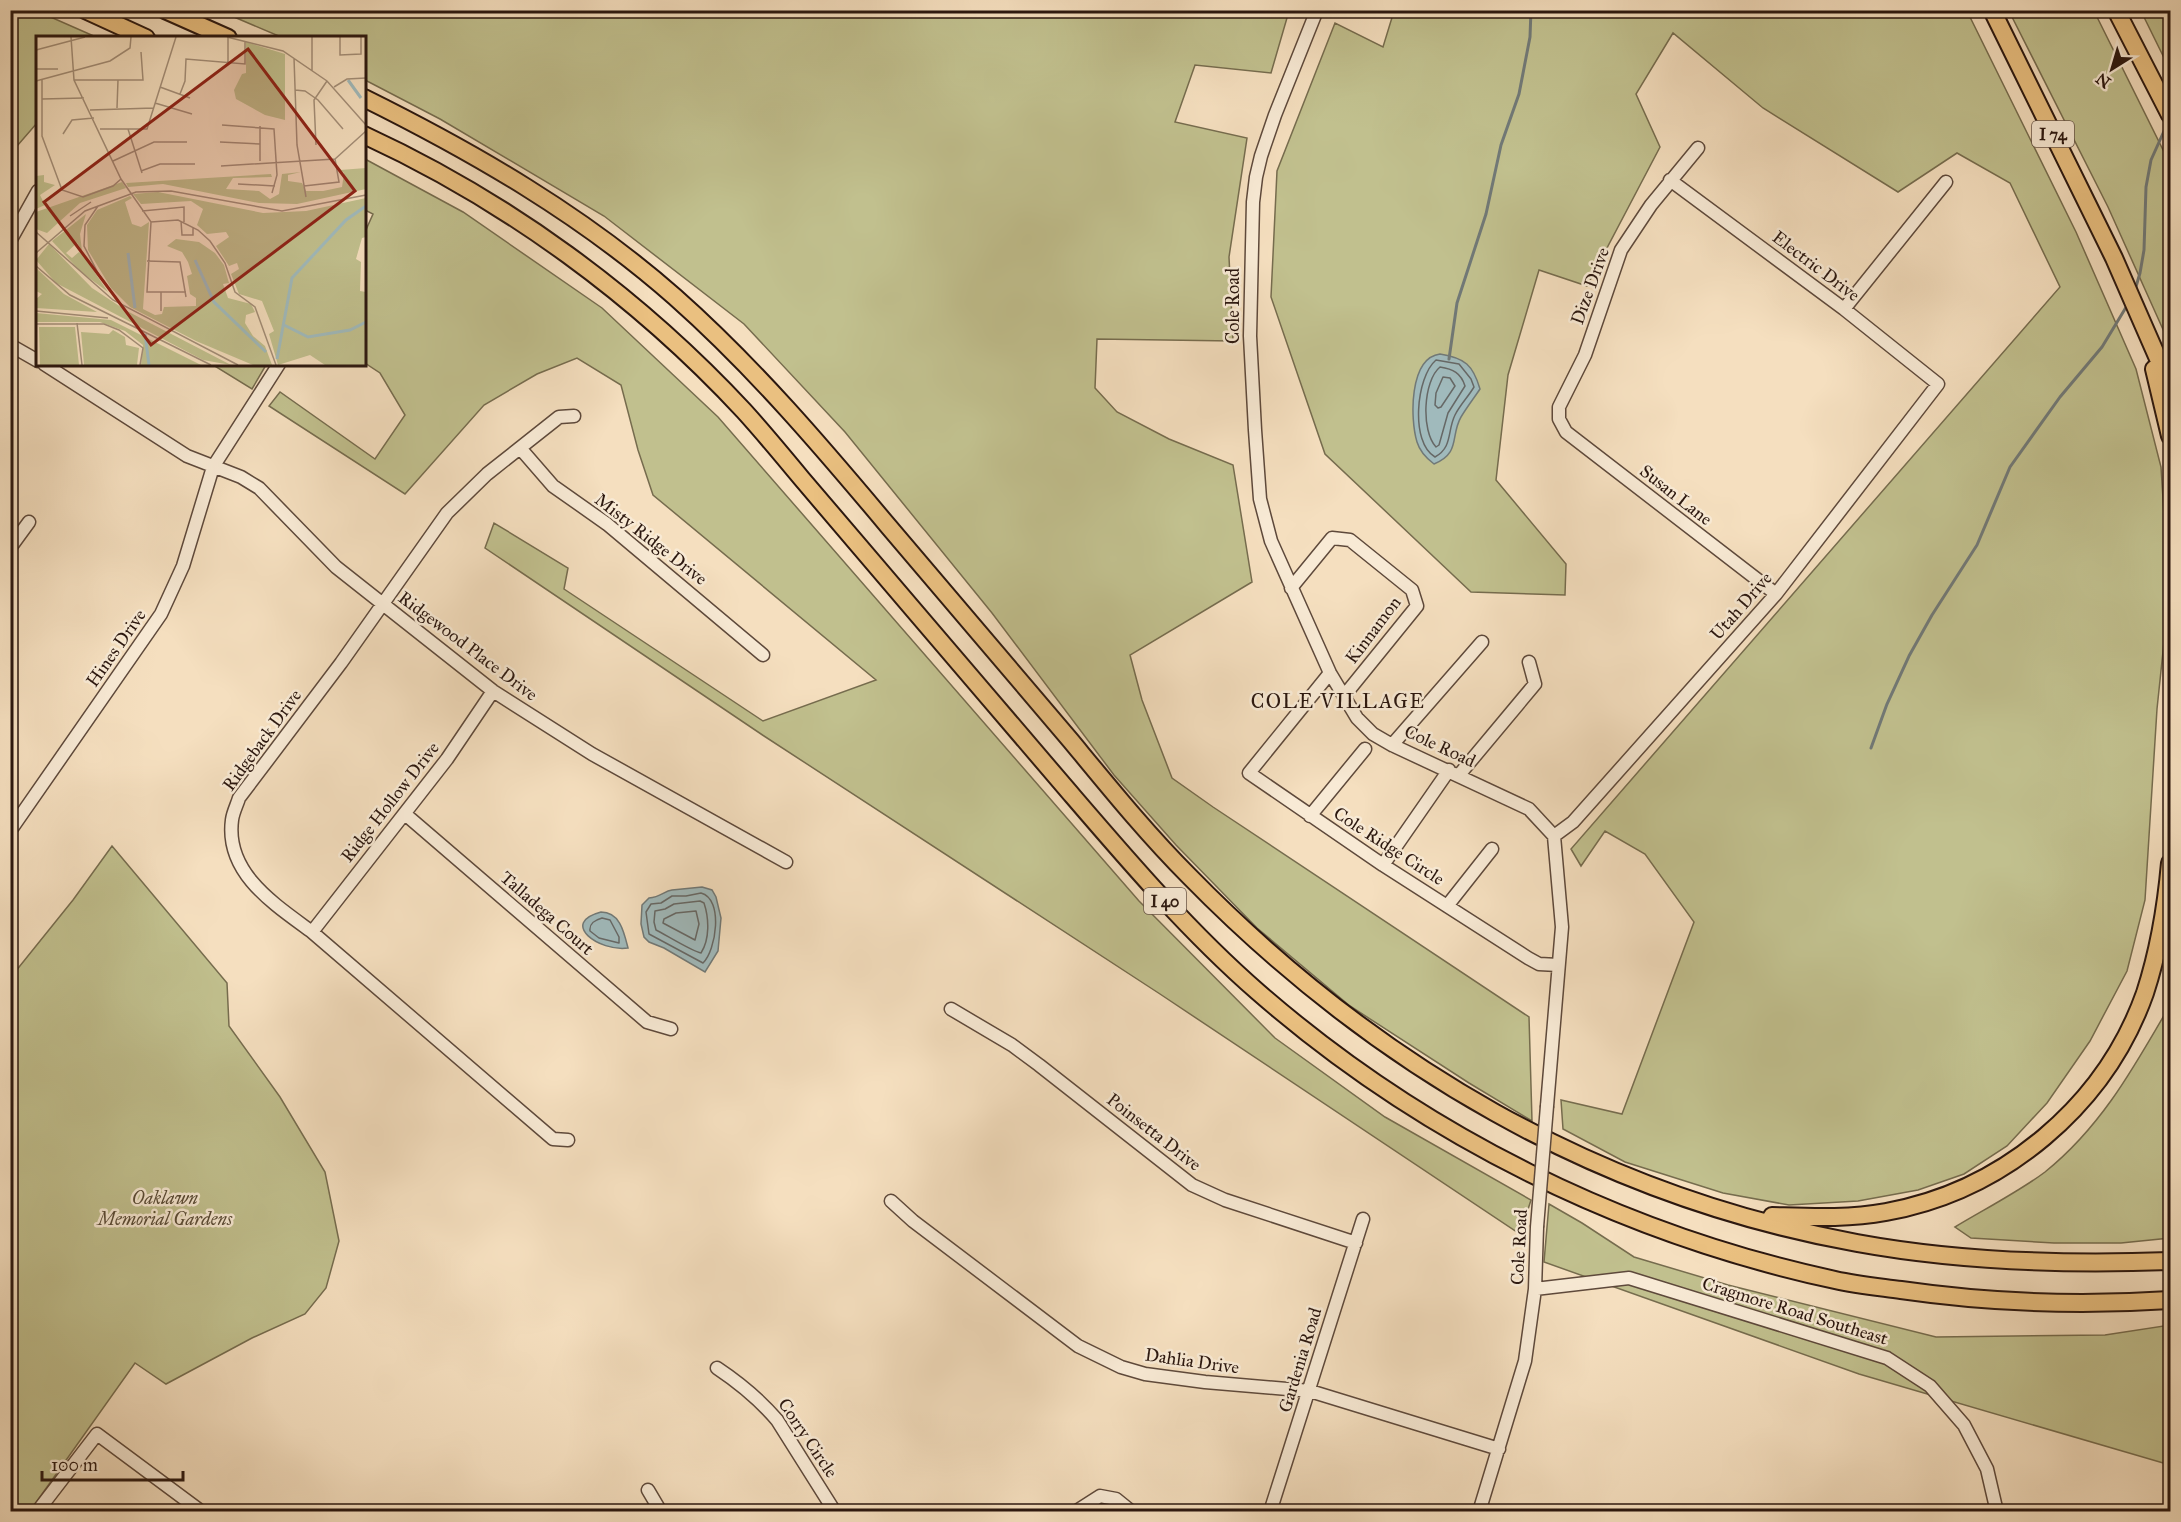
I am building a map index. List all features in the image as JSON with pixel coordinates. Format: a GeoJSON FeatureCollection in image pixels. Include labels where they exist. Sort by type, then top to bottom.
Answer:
{"type":"FeatureCollection","features":[{"type":"Feature","properties":{"kind":"highway"},"geometry":{"type":"LineString","coordinates":[[85,10],[142,36]]}},
{"type":"Feature","properties":{"kind":"highway"},"geometry":{"type":"LineString","coordinates":[[165,10],[224,36]]}},
{"type":"Feature","properties":{"kind":"highway","name":"I 74"},"geometry":{"type":"LineString","coordinates":[[1992,10],[2114,258],[2170,386]]}},
{"type":"Feature","properties":{"kind":"highway"},"geometry":{"type":"LineString","coordinates":[[2116,10],[2170,115]]}},
{"type":"Feature","properties":{"kind":"highway","name":"I 40"},"geometry":{"type":"LineString","coordinates":[[366,99],[440,135],[522,183],[600,236],[673,295],[741,358],[804,426],[1117,796],[1186,873],[1260,946],[1339,1011],[1422,1069],[1503,1118],[1582,1158],[1652,1187],[1736,1215],[1856,1243],[1943,1255],[2030,1262],[2106,1264],[2170,1261]]}},
{"type":"Feature","properties":{"kind":"highway","name":"I 40"},"geometry":{"type":"LineString","coordinates":[[366,136],[397,150],[492,203],[584,266],[668,335],[744,411],[1098,826],[1180,917],[1256,991],[1330,1050],[1427,1118],[1522,1171],[1621,1215],[1697,1243],[1838,1281],[1950,1297],[2025,1302],[2106,1304],[2170,1300]]}},
{"type":"Feature","properties":{"kind":"highway"},"geometry":{"type":"LineString","coordinates":[[2114,258],[2155,373],[2170,436]]}},
{"type":"Feature","properties":{"kind":"highway"},"geometry":{"type":"LineString","coordinates":[[1736,1215],[1856,1216],[1915,1206],[1972,1186],[2041,1141],[2072,1112],[2092,1089],[2107,1068],[2132,1023],[2144,995],[2161,937],[2170,864]]}},
{"type":"Feature","properties":{"kind":"street","name":"Cole Road"},"geometry":{"type":"LineString","coordinates":[[1317,10],[1261,156],[1253,202],[1250,265],[1254,430],[1260,499],[1271,541],[1294,584],[1330,673],[1357,718],[1373,734],[1392,745],[1529,809],[1554,836],[1562,927],[1537,1227],[1535,1289],[1525,1361],[1479,1512]]}},
{"type":"Feature","properties":{"kind":"street","name":"Dize Drive"},"geometry":{"type":"LineString","coordinates":[[1559,419],[1559,407],[1585,355],[1621,250],[1651,205],[1698,148]]}},
{"type":"Feature","properties":{"kind":"street","name":"Electric Drive"},"geometry":{"type":"LineString","coordinates":[[1670,180],[1844,309],[1938,384]]}},
{"type":"Feature","properties":{"kind":"street"},"geometry":{"type":"LineString","coordinates":[[1844,309],[1946,182]]}},
{"type":"Feature","properties":{"kind":"street"},"geometry":{"type":"LineString","coordinates":[[10,241],[36,195]]}},
{"type":"Feature","properties":{"kind":"street"},"geometry":{"type":"LineString","coordinates":[[10,345],[36,360]]}},
{"type":"Feature","properties":{"kind":"street","name":"Ridgewood Place Drive"},"geometry":{"type":"LineString","coordinates":[[47,366],[188,456],[213,468],[242,477],[260,488],[336,567],[493,692],[592,754],[786,862]]}},
{"type":"Feature","properties":{"kind":"street","name":"Hines Drive"},"geometry":{"type":"LineString","coordinates":[[10,831],[161,614],[183,566],[213,468],[278,366]]}},
{"type":"Feature","properties":{"kind":"street","name":"Utah Drive"},"geometry":{"type":"LineString","coordinates":[[1554,836],[1573,822],[1776,594],[1938,384]]}},
{"type":"Feature","properties":{"kind":"street","name":"Ridgeback Drive"},"geometry":{"type":"LineString","coordinates":[[568,1140],[553,1139],[312,932],[279,908],[250,881],[237,861],[231,842],[232,818],[239,798],[383,605],[447,513],[487,474],[559,417],[574,416]]}},
{"type":"Feature","properties":{"kind":"street","name":"Susan Lane"},"geometry":{"type":"LineString","coordinates":[[1559,419],[1566,432],[1776,594]]}},
{"type":"Feature","properties":{"kind":"street","name":"Misty Ridge Drive"},"geometry":{"type":"LineString","coordinates":[[520,448],[553,486],[607,524],[764,654]]}},
{"type":"Feature","properties":{"kind":"street"},"geometry":{"type":"LineString","coordinates":[[10,548],[29,522]]}},
{"type":"Feature","properties":{"kind":"street","name":"Kinnamon"},"geometry":{"type":"LineString","coordinates":[[1294,584],[1332,538],[1350,540],[1412,590],[1417,606],[1344,696]]}},
{"type":"Feature","properties":{"kind":"street"},"geometry":{"type":"LineString","coordinates":[[1392,745],[1482,642]]}},
{"type":"Feature","properties":{"kind":"street"},"geometry":{"type":"LineString","coordinates":[[1383,865],[1452,773],[1535,684],[1529,662]]}},
{"type":"Feature","properties":{"kind":"street","name":"Cole Ridge Circle"},"geometry":{"type":"LineString","coordinates":[[1330,673],[1249,773],[1383,865],[1528,958],[1539,964],[1558,965]]}},
{"type":"Feature","properties":{"kind":"street","name":"Ridge Hollow Drive"},"geometry":{"type":"LineString","coordinates":[[312,932],[447,759],[493,692]]}},
{"type":"Feature","properties":{"kind":"street","name":"Cole Ridge Circle"},"geometry":{"type":"LineString","coordinates":[[1310,816],[1365,749]]}},
{"type":"Feature","properties":{"kind":"street","name":"Talladega Court"},"geometry":{"type":"LineString","coordinates":[[405,814],[647,1022],[670,1029]]}},
{"type":"Feature","properties":{"kind":"street"},"geometry":{"type":"LineString","coordinates":[[1447,906],[1492,849]]}},
{"type":"Feature","properties":{"kind":"street","name":"Poinsetta Drive"},"geometry":{"type":"LineString","coordinates":[[951,1009],[1011,1045],[1039,1065],[1192,1185],[1225,1200],[1356,1243]]}},
{"type":"Feature","properties":{"kind":"street","name":"Dahlia Drive"},"geometry":{"type":"LineString","coordinates":[[891,1201],[1078,1346],[1121,1367],[1146,1374],[1205,1382],[1310,1391],[1499,1449]]}},
{"type":"Feature","properties":{"kind":"street","name":"Gardenia Road"},"geometry":{"type":"LineString","coordinates":[[1270,1512],[1310,1391],[1362,1219]]}},
{"type":"Feature","properties":{"kind":"street","name":"Cragmore Road Southeast"},"geometry":{"type":"LineString","coordinates":[[1535,1289],[1629,1278],[1887,1358],[1930,1386],[1964,1425],[1987,1469],[1996,1512]]}},
{"type":"Feature","properties":{"kind":"street","name":"Corry Circle"},"geometry":{"type":"LineString","coordinates":[[717,1368],[744,1386],[771,1414],[835,1512]]}},
{"type":"Feature","properties":{"kind":"street"},"geometry":{"type":"LineString","coordinates":[[37,1512],[97,1434],[202,1512]]}},
{"type":"Feature","properties":{"kind":"street"},"geometry":{"type":"LineString","coordinates":[[648,1490],[661,1512]]}},
{"type":"Feature","properties":{"kind":"street"},"geometry":{"type":"LineString","coordinates":[[1075,1512],[1100,1496],[1116,1499],[1132,1512]]}},
{"type":"Feature","properties":{"kind":"green space"},"geometry":{"type":"Polygon","coordinates":[[[11,10],[37,11],[94,36],[36,36],[36,124],[11,153],[11,10]]]}},
{"type":"Feature","properties":{"kind":"green space"},"geometry":{"type":"Polygon","coordinates":[[[220,11],[1289,11],[1271,73],[1195,65],[1175,122],[1247,138],[1229,257],[1233,341],[1097,339],[1095,388],[1117,412],[1169,439],[1233,465],[1252,582],[1130,655],[1142,700],[1172,778],[1529,1017],[1532,1121],[1350,1006],[1257,928],[1176,845],[1114,775],[992,613],[845,432],[744,324],[604,216],[440,119],[366,81],[366,36],[279,36],[220,11]]]}},
{"type":"Feature","properties":{"kind":"green space"},"geometry":{"type":"Polygon","coordinates":[[[1394,11],[1967,11],[2076,232],[2136,369],[2161,467],[2169,594],[2157,709],[2145,900],[2127,971],[2090,1041],[2047,1103],[2007,1146],[1964,1174],[1918,1190],[1858,1201],[1789,1205],[1723,1193],[1625,1162],[1563,1129],[1561,1100],[1622,1114],[1694,922],[1645,854],[1605,831],[1581,866],[1571,849],[2060,287],[2010,183],[1957,153],[1898,192],[1763,108],[1673,33],[1636,94],[1660,147],[1587,286],[1539,270],[1508,375],[1496,480],[1566,564],[1565,595],[1471,592],[1325,454],[1271,297],[1277,171],[1335,23],[1383,47],[1394,11]]]}},
{"type":"Feature","properties":{"kind":"green space"},"geometry":{"type":"Polygon","coordinates":[[[2009,11],[2094,11],[2170,164],[2170,345],[2108,207],[2009,11]]]}},
{"type":"Feature","properties":{"kind":"green space"},"geometry":{"type":"Polygon","coordinates":[[[2141,11],[2170,11],[2170,70],[2141,11]]]}},
{"type":"Feature","properties":{"kind":"green space"},"geometry":{"type":"Polygon","coordinates":[[[366,160],[463,212],[602,308],[718,417],[1139,901],[1275,1038],[1385,1117],[1531,1200],[1520,1234],[1160,994],[764,736],[485,548],[494,523],[568,568],[564,589],[763,721],[876,680],[653,495],[638,450],[621,385],[577,358],[537,374],[484,405],[405,494],[269,406],[280,392],[375,459],[405,415],[380,373],[366,364],[366,230],[373,214],[366,210],[366,160]]]}},
{"type":"Feature","properties":{"kind":"green space"},"geometry":{"type":"Polygon","coordinates":[[[215,366],[265,366],[252,389],[215,366]]]}},
{"type":"Feature","properties":{"kind":"green space","name":"Oaklawn Memorial Gardens"},"geometry":{"type":"Polygon","coordinates":[[[112,846],[227,983],[229,1026],[280,1097],[325,1172],[339,1241],[326,1288],[305,1314],[252,1338],[166,1384],[135,1363],[30,1511],[11,1511],[11,977],[73,900],[112,846]]]}},
{"type":"Feature","properties":{"kind":"green space"},"geometry":{"type":"Polygon","coordinates":[[[2170,1005],[2170,1070],[2166,1076],[2170,1078],[2170,1238],[2121,1243],[2054,1243],[1971,1238],[1955,1227],[2045,1172],[2084,1135],[2115,1094],[2170,1005]]]}},
{"type":"Feature","properties":{"kind":"green space"},"geometry":{"type":"Polygon","coordinates":[[[1549,1204],[1634,1257],[1728,1285],[1936,1337],[2105,1335],[2170,1325],[2170,1465],[1859,1374],[1544,1262],[1549,1204]]]}},
{"type":"Feature","properties":{"kind":"water"},"geometry":{"type":"Polygon","coordinates":[[[1440,354],[1456,358],[1467,364],[1480,389],[1461,417],[1452,449],[1442,460],[1434,464],[1418,446],[1413,405],[1417,378],[1422,366],[1430,358],[1440,354]]]}},
{"type":"Feature","properties":{"kind":"water"},"geometry":{"type":"Polygon","coordinates":[[[702,887],[712,890],[721,918],[718,951],[705,972],[649,942],[644,937],[641,924],[642,905],[649,898],[672,890],[702,887]]]}},
{"type":"Feature","properties":{"kind":"water"},"geometry":{"type":"Polygon","coordinates":[[[601,912],[613,915],[617,919],[628,948],[606,946],[588,936],[583,929],[583,923],[589,917],[601,912]]]}},
{"type":"Feature","properties":{"kind":"waterway"},"geometry":{"type":"LineString","coordinates":[[1449,359],[1457,303],[1486,214],[1501,145],[1519,94],[1530,37],[1531,10]]}},
{"type":"Feature","properties":{"kind":"waterway"},"geometry":{"type":"LineString","coordinates":[[2135,290],[2144,250],[2146,187],[2151,160],[2169,120]]}},
{"type":"Feature","properties":{"kind":"waterway"},"geometry":{"type":"LineString","coordinates":[[1871,748],[1887,704],[1909,656],[1932,615],[1977,545],[2010,467],[2060,397],[2102,347],[2128,304]]}},
{"type":"Feature","properties":{"kind":"district","name":"COLE VILLAGE"},"geometry":{"type":"Point","coordinates":[1338,701]}}]}
